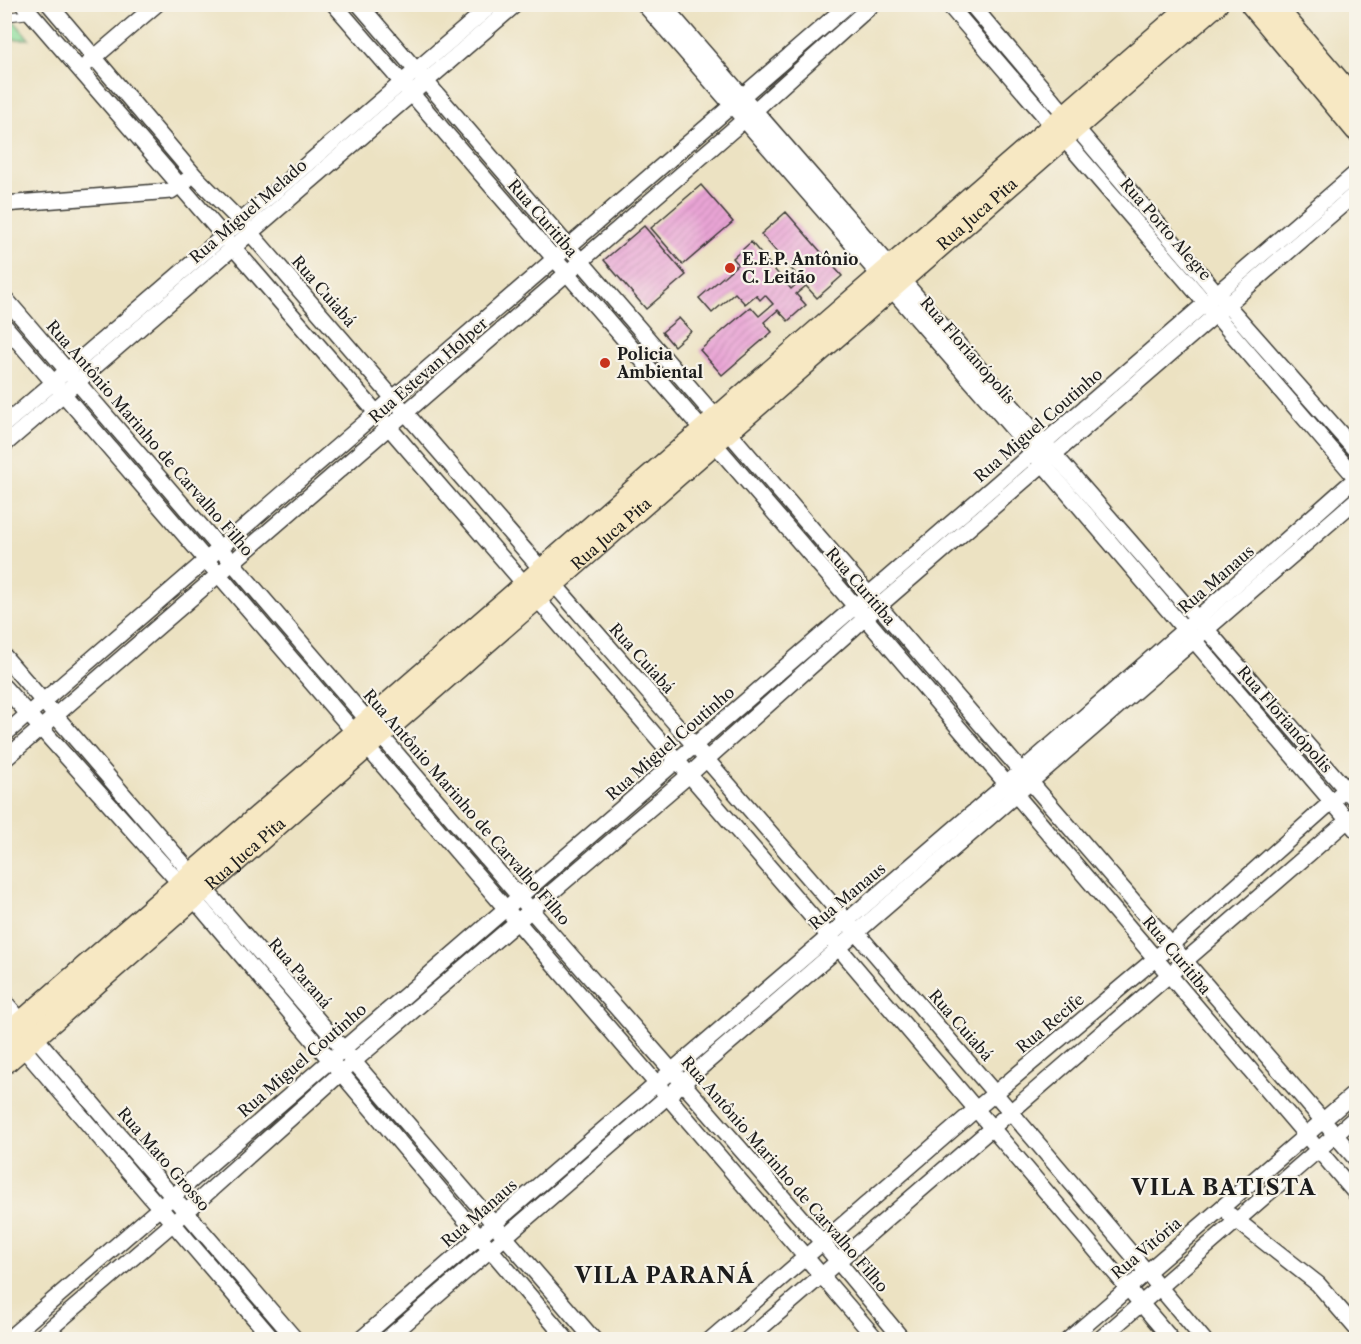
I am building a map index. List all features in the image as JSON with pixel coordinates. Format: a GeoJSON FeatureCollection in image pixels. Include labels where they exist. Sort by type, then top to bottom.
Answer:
{"type":"FeatureCollection","features":[{"type":"Feature","properties":{"kind":"street","name":"Rua Cuiabá"},"geometry":{"type":"LineString","coordinates":[[49,4],[195,176],[246,228],[547,578],[695,744],[856,933],[1012,1110],[1204,1340]]}},
{"type":"Feature","properties":{"kind":"street"},"geometry":{"type":"LineString","coordinates":[[79,70],[157,4]]}},
{"type":"Feature","properties":{"kind":"street","name":"Rua Curitiba"},"geometry":{"type":"LineString","coordinates":[[334,4],[567,273],[880,606],[1356,1159]]}},
{"type":"Feature","properties":{"kind":"street","name":"Rua Curitiba"},"geometry":{"type":"LineString","coordinates":[[359,4],[581,261],[860,612],[1356,1194]]}},
{"type":"Feature","properties":{"kind":"street","name":"Rua Miguel Melado"},"geometry":{"type":"LineString","coordinates":[[4,445],[59,388],[407,89],[493,4]]}},
{"type":"Feature","properties":{"kind":"street","name":"Rua Miguel Melado"},"geometry":{"type":"LineString","coordinates":[[421,76],[516,4]]}},
{"type":"Feature","properties":{"kind":"street","name":"Rua Florianópolis"},"geometry":{"type":"LineString","coordinates":[[644,4],[737,101]]}},
{"type":"Feature","properties":{"kind":"street","name":"Rua Florianópolis"},"geometry":{"type":"LineString","coordinates":[[662,4],[749,116],[891,279],[1033,452],[1333,803],[1354,821]]}},
{"type":"Feature","properties":{"kind":"street","name":"Rua Estevan Holper"},"geometry":{"type":"LineString","coordinates":[[4,735],[849,4]]}},
{"type":"Feature","properties":{"kind":"street","name":"Rua Estevan Holper"},"geometry":{"type":"LineString","coordinates":[[4,760],[749,116],[873,4]]}},
{"type":"Feature","properties":{"kind":"street","name":"Rua Porto Alegre"},"geometry":{"type":"LineString","coordinates":[[948,4],[1065,127],[1217,304],[1356,478]]}},
{"type":"Feature","properties":{"kind":"street","name":"Rua Porto Alegre"},"geometry":{"type":"LineString","coordinates":[[971,4],[1065,127]]}},
{"type":"Feature","properties":{"kind":"street","name":"Rua Juca Pita"},"geometry":{"type":"LineString","coordinates":[[1065,127],[1193,4]]}},
{"type":"Feature","properties":{"kind":"street","name":"Rua Juca Pita"},"geometry":{"type":"LineString","coordinates":[[4,1064],[17,1034],[368,734],[1065,127],[1217,4]]}},
{"type":"Feature","properties":{"kind":"street"},"geometry":{"type":"LineString","coordinates":[[1251,4],[1356,130]]}},
{"type":"Feature","properties":{"kind":"street"},"geometry":{"type":"LineString","coordinates":[[1273,4],[1356,101]]}},
{"type":"Feature","properties":{"kind":"street"},"geometry":{"type":"LineString","coordinates":[[27,9],[828,935],[1173,1340]]}},
{"type":"Feature","properties":{"kind":"street","name":"Rua Miguel Coutinho"},"geometry":{"type":"LineString","coordinates":[[1217,304],[1356,173]]}},
{"type":"Feature","properties":{"kind":"street"},"geometry":{"type":"LineString","coordinates":[[4,204],[171,191],[195,176]]}},
{"type":"Feature","properties":{"kind":"street","name":"Rua Miguel Coutinho"},"geometry":{"type":"LineString","coordinates":[[37,1340],[186,1212],[353,1062],[689,775],[860,612],[869,594],[1033,452],[1051,447],[1217,304],[1356,193]]}},
{"type":"Feature","properties":{"kind":"street","name":"Rua Florianópolis"},"geometry":{"type":"LineString","coordinates":[[891,279],[1051,447],[1203,624],[1353,790]]}},
{"type":"Feature","properties":{"kind":"street","name":"Rua Antônio Marinho de Carvalho Filho"},"geometry":{"type":"LineString","coordinates":[[4,297],[233,562],[506,908],[877,1340]]}},
{"type":"Feature","properties":{"kind":"street","name":"Rua Porto Alegre"},"geometry":{"type":"LineString","coordinates":[[1217,304],[1356,451]]}},
{"type":"Feature","properties":{"kind":"street","name":"Rua Antônio Marinho de Carvalho Filho"},"geometry":{"type":"LineString","coordinates":[[4,325],[219,574],[520,897],[822,1242],[903,1340]]}},
{"type":"Feature","properties":{"kind":"street","name":"Rua Miguel Melado"},"geometry":{"type":"LineString","coordinates":[[4,425],[59,388]]}},
{"type":"Feature","properties":{"kind":"street","name":"Rua Miguel Coutinho"},"geometry":{"type":"LineString","coordinates":[[7,1340],[695,744],[860,612],[880,606],[1044,464],[1051,447]]}},
{"type":"Feature","properties":{"kind":"street","name":"Rua Manaus"},"geometry":{"type":"LineString","coordinates":[[1203,624],[1356,478]]}},
{"type":"Feature","properties":{"kind":"street","name":"Rua Manaus"},"geometry":{"type":"LineString","coordinates":[[360,1340],[657,1083],[678,1077],[839,948],[959,834],[1203,624],[1356,500]]}},
{"type":"Feature","properties":{"kind":"street","name":"Rua Paraná"},"geometry":{"type":"LineString","coordinates":[[4,656],[56,716],[330,1060],[567,1340]]}},
{"type":"Feature","properties":{"kind":"street","name":"Rua Paraná"},"geometry":{"type":"LineString","coordinates":[[4,687],[40,729],[192,886],[353,1062],[594,1340]]}},
{"type":"Feature","properties":{"kind":"street","name":"Rua Recife"},"geometry":{"type":"LineString","coordinates":[[710,1340],[996,1092],[1156,958],[1333,803],[1353,790]]}},
{"type":"Feature","properties":{"kind":"street"},"geometry":{"type":"LineString","coordinates":[[747,1340],[1185,961],[1354,821]]}},
{"type":"Feature","properties":{"kind":"street","name":"Rua Manaus"},"geometry":{"type":"LineString","coordinates":[[386,1340],[668,1095],[678,1077],[828,935],[959,834]]}},
{"type":"Feature","properties":{"kind":"street","name":"Rua Mato Grosso"},"geometry":{"type":"LineString","coordinates":[[4,1001],[17,1034],[159,1208],[273,1340]]}},
{"type":"Feature","properties":{"kind":"street","name":"Rua Mato Grosso"},"geometry":{"type":"LineString","coordinates":[[17,1034],[173,1197],[296,1340]]}},
{"type":"Feature","properties":{"kind":"street","name":"Rua Vitória"},"geometry":{"type":"LineString","coordinates":[[1068,1340],[1356,1092]]}},
{"type":"Feature","properties":{"kind":"street"},"geometry":{"type":"LineString","coordinates":[[1099,1340],[1356,1117]]}},
{"type":"Feature","properties":{"kind":"street"},"geometry":{"type":"LineString","coordinates":[[1220,1209],[1318,1284],[1356,1328]]}},
{"type":"Feature","properties":{"kind":"lane"},"geometry":{"type":"LineString","coordinates":[[4,17],[27,9]]}},
{"type":"Feature","properties":{"kind":"green space"},"geometry":{"type":"Polygon","coordinates":[[[5,22],[15,22],[29,39],[5,39],[5,22]]]}},
{"type":"Feature","properties":{"kind":"building"},"geometry":{"type":"Polygon","coordinates":[[[701,185],[733,222],[683,265],[651,228],[701,185]]]}},
{"type":"Feature","properties":{"kind":"building"},"geometry":{"type":"Polygon","coordinates":[[[786,212],[842,276],[817,298],[806,286],[796,294],[806,305],[788,321],[778,310],[764,322],[772,332],[722,375],[700,350],[751,307],[759,316],[773,304],[765,295],[760,300],[756,295],[745,304],[735,293],[712,313],[699,298],[738,264],[733,258],[751,242],[791,289],[801,280],[761,234],[786,212]]]}},
{"type":"Feature","properties":{"kind":"building"},"geometry":{"type":"Polygon","coordinates":[[[644,226],[686,275],[646,309],[604,260],[644,226]]]}},
{"type":"Feature","properties":{"kind":"building"},"geometry":{"type":"Polygon","coordinates":[[[679,318],[691,331],[674,346],[662,332],[679,318]]]}},
{"type":"Feature","properties":{"kind":"place","name":"E.E.P. Antônio C. Leitão"},"geometry":{"type":"Point","coordinates":[730,268]}},
{"type":"Feature","properties":{"kind":"place","name":"Policia Ambiental"},"geometry":{"type":"Point","coordinates":[605,363]}},
{"type":"Feature","properties":{"kind":"district","name":"VILA BATISTA"},"geometry":{"type":"Point","coordinates":[1224,1187]}},
{"type":"Feature","properties":{"kind":"district","name":"VILA PARANÁ"},"geometry":{"type":"Point","coordinates":[665,1275]}}]}
